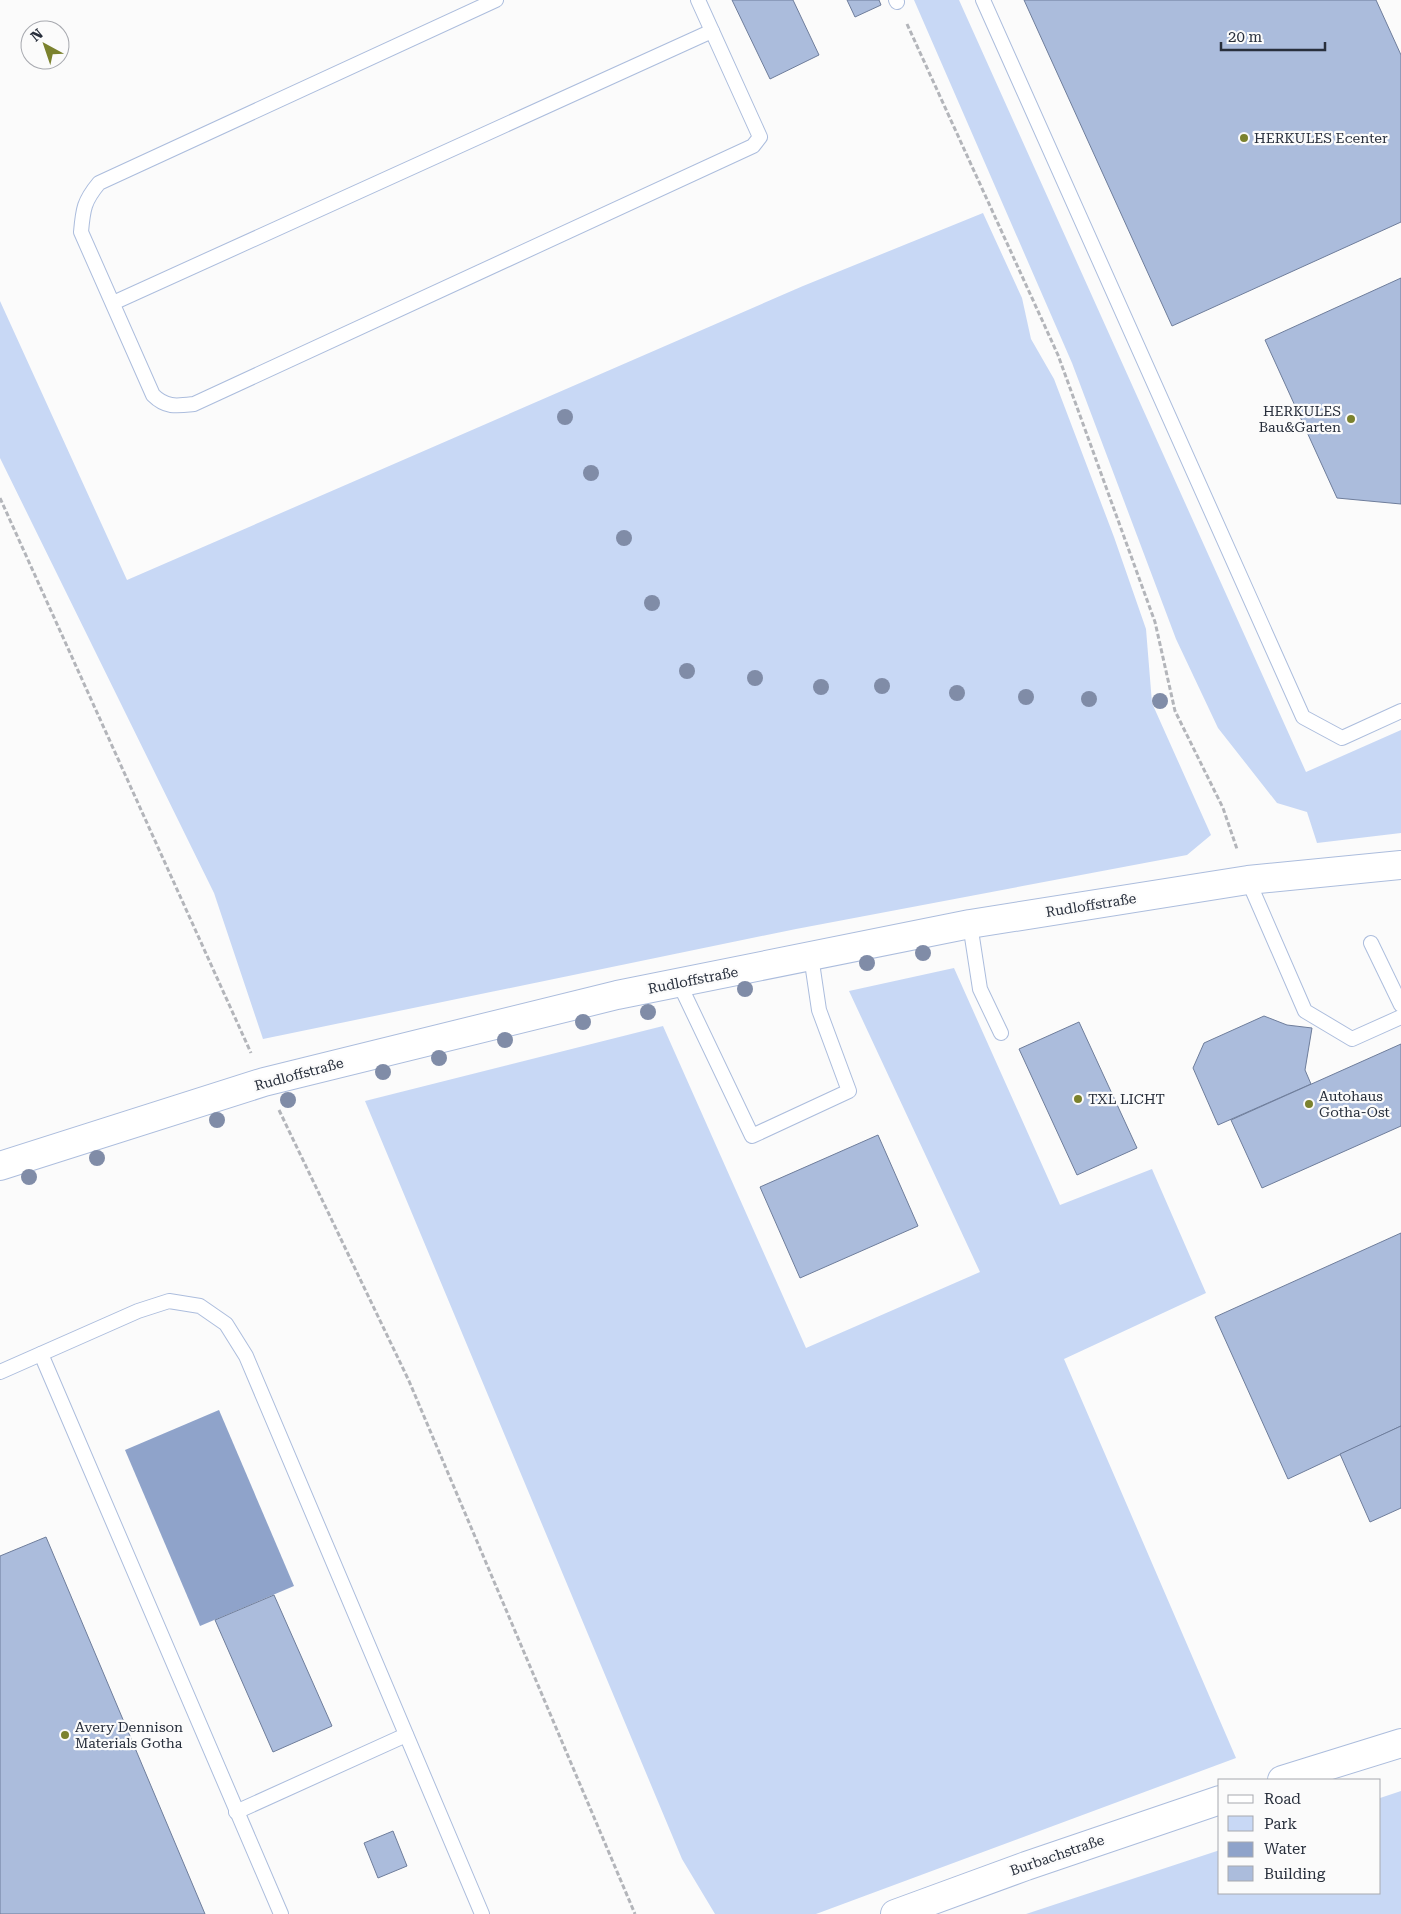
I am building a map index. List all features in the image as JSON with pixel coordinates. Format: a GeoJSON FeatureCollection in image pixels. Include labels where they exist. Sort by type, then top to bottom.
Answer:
{"type":"FeatureCollection","features":[{"type":"Feature","properties":{"kind":"street","name":"Rudloffstraße"},"geometry":{"type":"LineString","coordinates":[[0,1166],[264,1082],[617,995],[970,924],[1248,880],[1401,865]]}},
{"type":"Feature","properties":{"kind":"street"},"geometry":{"type":"LineString","coordinates":[[1285,1779],[1401,1743]]}},
{"type":"Feature","properties":{"kind":"street","name":"Burbachstraße"},"geometry":{"type":"LineString","coordinates":[[895,1914],[1026,1866],[1218,1801]]}},
{"type":"Feature","properties":{"kind":"lane"},"geometry":{"type":"LineString","coordinates":[[496,0],[99,183],[88,196],[83,211],[82,232],[154,395],[161,403],[174,407],[194,404],[753,146],[760,137],[698,0]]}},
{"type":"Feature","properties":{"kind":"lane"},"geometry":{"type":"LineString","coordinates":[[983,0],[1303,717],[1342,738],[1401,711]]}},
{"type":"Feature","properties":{"kind":"lane"},"geometry":{"type":"LineString","coordinates":[[113,303],[712,31]]}},
{"type":"Feature","properties":{"kind":"lane"},"geometry":{"type":"LineString","coordinates":[[1248,880],[1305,1011],[1352,1039],[1401,1017]]}},
{"type":"Feature","properties":{"kind":"lane"},"geometry":{"type":"LineString","coordinates":[[970,924],[980,989],[1001,1033]]}},
{"type":"Feature","properties":{"kind":"lane"},"geometry":{"type":"LineString","coordinates":[[1372,943],[1401,1005]]}},
{"type":"Feature","properties":{"kind":"lane"},"geometry":{"type":"LineString","coordinates":[[678,983],[752,1136],[849,1091],[819,1010],[812,956]]}},
{"type":"Feature","properties":{"kind":"lane"},"geometry":{"type":"LineString","coordinates":[[0,1372],[138,1312],[169,1301],[200,1306],[226,1324],[246,1356],[482,1914]]}},
{"type":"Feature","properties":{"kind":"lane"},"geometry":{"type":"LineString","coordinates":[[41,1354],[281,1914]]}},
{"type":"Feature","properties":{"kind":"lane"},"geometry":{"type":"LineString","coordinates":[[236,1812],[406,1736]]}},
{"type":"Feature","properties":{"kind":"path"},"geometry":{"type":"LineString","coordinates":[[896,1],[1058,355],[1155,622],[1175,711],[1223,808],[1248,880]]}},
{"type":"Feature","properties":{"kind":"path"},"geometry":{"type":"LineString","coordinates":[[0,498],[264,1082]]}},
{"type":"Feature","properties":{"kind":"path"},"geometry":{"type":"LineString","coordinates":[[279,1110],[409,1381],[635,1914]]}},
{"type":"Feature","properties":{"kind":"green space"},"geometry":{"type":"Polygon","coordinates":[[[914,0],[959,0],[1306,772],[1401,730],[1401,833],[1317,843],[1307,812],[1277,803],[1218,728],[1176,639],[1072,363],[914,0]]]}},
{"type":"Feature","properties":{"kind":"green space"},"geometry":{"type":"Polygon","coordinates":[[[983,213],[1022,298],[1031,339],[1054,379],[1114,537],[1146,629],[1152,703],[1211,835],[1187,855],[796,929],[263,1039],[214,893],[0,458],[0,301],[127,580],[803,286],[983,213]]]}},
{"type":"Feature","properties":{"kind":"green space"},"geometry":{"type":"Polygon","coordinates":[[[954,968],[1060,1205],[1152,1169],[1206,1293],[1064,1359],[1236,1758],[816,1914],[715,1914],[682,1859],[365,1101],[663,1026],[806,1348],[980,1272],[849,991],[954,968]]]}},
{"type":"Feature","properties":{"kind":"green space"},"geometry":{"type":"Polygon","coordinates":[[[1401,1791],[1401,1914],[1026,1914],[1218,1851],[1218,1894],[1381,1894],[1381,1798],[1401,1791]]]}},
{"type":"Feature","properties":{"kind":"water"},"geometry":{"type":"Polygon","coordinates":[[[219,1410],[294,1586],[200,1626],[125,1450],[219,1410]]]}},
{"type":"Feature","properties":{"kind":"building"},"geometry":{"type":"Polygon","coordinates":[[[732,0],[793,0],[819,55],[770,79],[732,0]]]}},
{"type":"Feature","properties":{"kind":"building"},"geometry":{"type":"Polygon","coordinates":[[[847,0],[879,0],[881,5],[855,17],[847,0]]]}},
{"type":"Feature","properties":{"kind":"building","name":"HERKULES Ecenter"},"geometry":{"type":"Polygon","coordinates":[[[1024,0],[1376,0],[1401,55],[1401,222],[1172,326],[1024,0]]]}},
{"type":"Feature","properties":{"kind":"building","name":"HERKULES Bau&Garten"},"geometry":{"type":"Polygon","coordinates":[[[1401,278],[1401,504],[1337,498],[1265,340],[1401,278]]]}},
{"type":"Feature","properties":{"kind":"building"},"geometry":{"type":"Polygon","coordinates":[[[1264,1016],[1287,1025],[1312,1028],[1305,1070],[1311,1084],[1218,1125],[1193,1068],[1204,1043],[1264,1016]]]}},
{"type":"Feature","properties":{"kind":"building","name":"TXL LICHT"},"geometry":{"type":"Polygon","coordinates":[[[1079,1022],[1137,1148],[1077,1175],[1019,1049],[1079,1022]]]}},
{"type":"Feature","properties":{"kind":"building"},"geometry":{"type":"Polygon","coordinates":[[[1401,1044],[1401,1126],[1262,1188],[1231,1120],[1401,1044]]]}},
{"type":"Feature","properties":{"kind":"building"},"geometry":{"type":"Polygon","coordinates":[[[878,1135],[918,1226],[800,1278],[760,1187],[878,1135]]]}},
{"type":"Feature","properties":{"kind":"building"},"geometry":{"type":"Polygon","coordinates":[[[1401,1233],[1401,1426],[1288,1479],[1215,1317],[1401,1233]]]}},
{"type":"Feature","properties":{"kind":"building"},"geometry":{"type":"Polygon","coordinates":[[[1401,1426],[1401,1508],[1370,1522],[1340,1454],[1401,1426]]]}},
{"type":"Feature","properties":{"kind":"building","name":"Avery Dennison Materials Gotha"},"geometry":{"type":"Polygon","coordinates":[[[46,1537],[205,1914],[0,1914],[0,1556],[46,1537]]]}},
{"type":"Feature","properties":{"kind":"building"},"geometry":{"type":"Polygon","coordinates":[[[274,1595],[332,1726],[273,1752],[215,1620],[274,1595]]]}},
{"type":"Feature","properties":{"kind":"building"},"geometry":{"type":"Polygon","coordinates":[[[393,1831],[407,1866],[378,1878],[364,1843],[393,1831]]]}},
{"type":"Feature","properties":{"kind":"place","name":"HERKULES Ecenter"},"geometry":{"type":"Point","coordinates":[1244,138]}},
{"type":"Feature","properties":{"kind":"place","name":"HERKULES Bau&Garten"},"geometry":{"type":"Point","coordinates":[1351,419]}},
{"type":"Feature","properties":{"kind":"place","name":"TXL LICHT"},"geometry":{"type":"Point","coordinates":[1078,1099]}},
{"type":"Feature","properties":{"kind":"place","name":"Autohaus Gotha-Ost"},"geometry":{"type":"Point","coordinates":[1309,1104]}},
{"type":"Feature","properties":{"kind":"place","name":"Avery Dennison Materials Gotha"},"geometry":{"type":"Point","coordinates":[65,1735]}}]}
